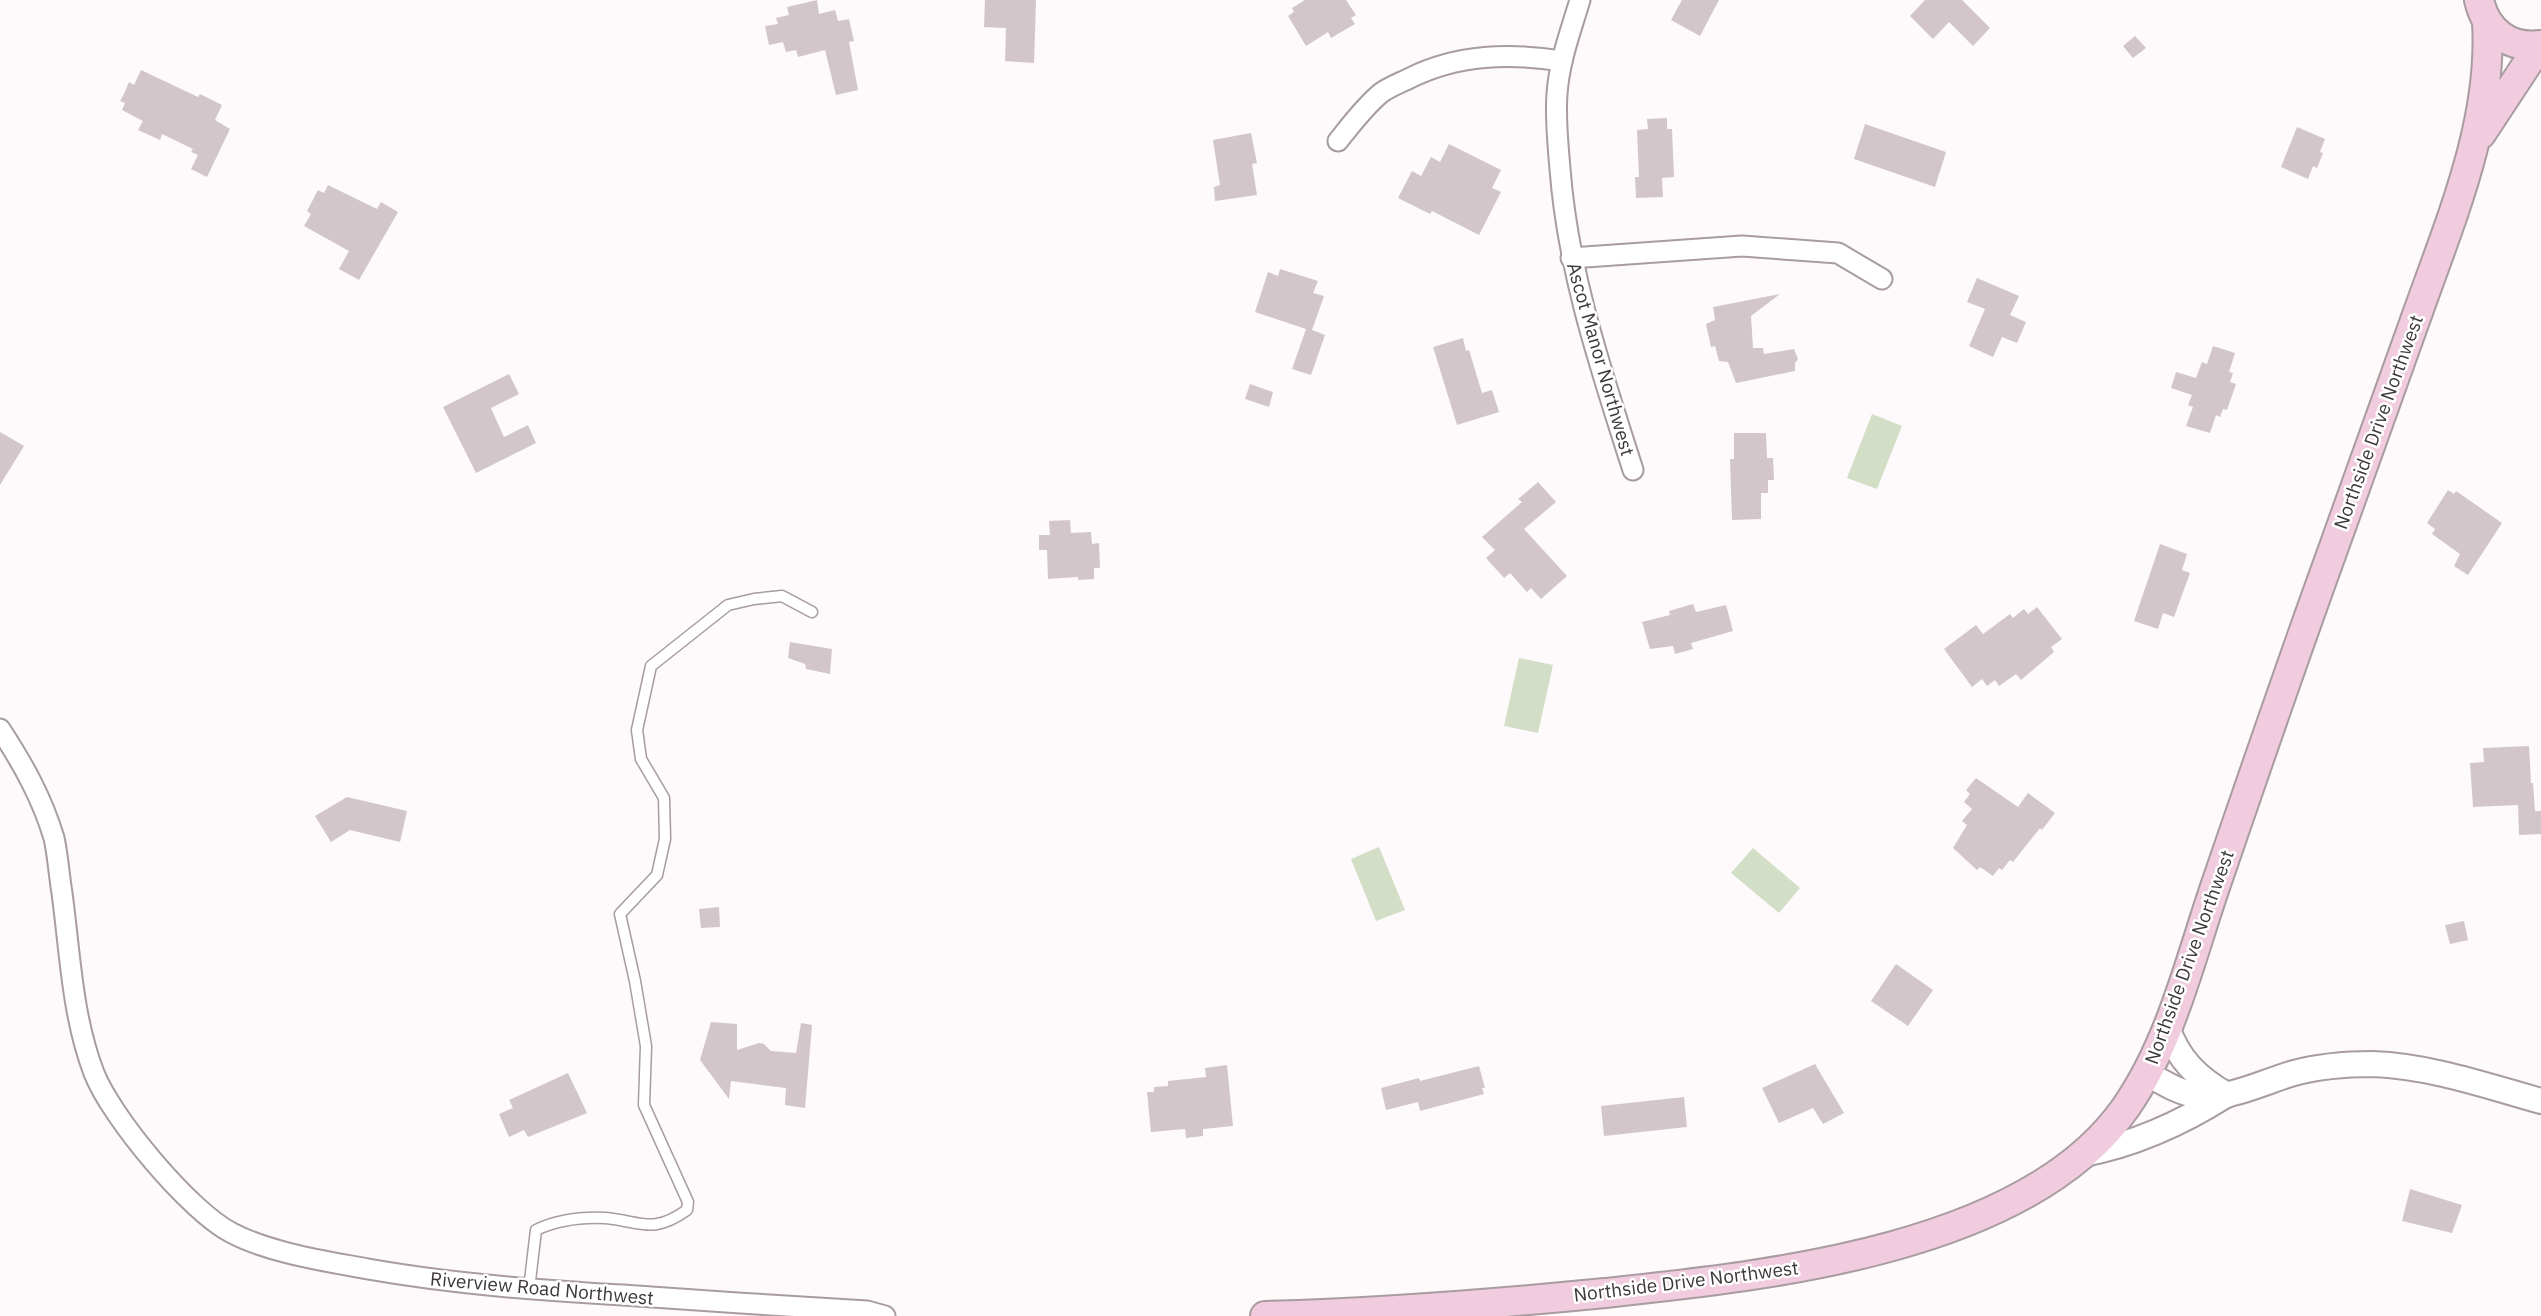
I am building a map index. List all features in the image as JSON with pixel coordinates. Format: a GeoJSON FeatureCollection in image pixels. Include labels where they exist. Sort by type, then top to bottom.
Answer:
{"type":"FeatureCollection","features":[{"type":"Feature","properties":{"kind":"main road"},"geometry":{"type":"LineString","coordinates":[[2483,11],[2493,31],[2506,41],[2522,46],[2540,45]]}},
{"type":"Feature","properties":{"kind":"main road","name":"Northside Drive Northwest"},"geometry":{"type":"LineString","coordinates":[[1265,1316],[1522,1301],[1707,1282],[1799,1268],[1879,1250],[1965,1221],[2042,1184],[2104,1136],[2122,1113],[2146,1073],[2167,1027],[2269,729],[2437,260],[2476,143],[2487,73],[2483,11]]}},
{"type":"Feature","properties":{"kind":"main road","name":"Northside Drive Northwest"},"geometry":{"type":"LineString","coordinates":[[2476,143],[2540,45]]}},
{"type":"Feature","properties":{"kind":"street","name":"Ascot Manor Northwest"},"geometry":{"type":"LineString","coordinates":[[1580,0],[1562,61],[1557,93],[1562,202],[1583,311],[1633,470]]}},
{"type":"Feature","properties":{"kind":"street"},"geometry":{"type":"LineString","coordinates":[[1338,141],[1367,105],[1384,91],[1425,71],[1470,59],[1499,55],[1562,61]]}},
{"type":"Feature","properties":{"kind":"street"},"geometry":{"type":"LineString","coordinates":[[1571,258],[1742,246],[1838,253],[1882,279]]}},
{"type":"Feature","properties":{"kind":"street","name":"Riverview Road Northwest"},"geometry":{"type":"LineString","coordinates":[[0,729],[23,762],[55,841],[81,1030],[96,1078],[118,1115],[181,1194],[205,1216],[232,1233],[262,1245],[411,1277],[489,1287],[867,1311],[885,1316]]}},
{"type":"Feature","properties":{"kind":"street"},"geometry":{"type":"LineString","coordinates":[[2167,1027],[2176,1050],[2190,1069],[2227,1095]]}},
{"type":"Feature","properties":{"kind":"street"},"geometry":{"type":"LineString","coordinates":[[2084,1154],[2134,1142],[2183,1120],[2227,1095],[2311,1069],[2344,1065],[2376,1064],[2448,1076],[2541,1101]]}},
{"type":"Feature","properties":{"kind":"street"},"geometry":{"type":"LineString","coordinates":[[2146,1073],[2186,1093],[2203,1096],[2227,1095]]}},
{"type":"Feature","properties":{"kind":"lane"},"geometry":{"type":"LineString","coordinates":[[529,1289],[536,1230],[548,1224],[579,1218],[607,1219],[639,1225],[664,1224],[687,1210],[688,1202],[644,1105],[646,1046],[620,914],[657,875],[665,839],[664,798],[641,759],[637,730],[651,666],[728,605],[782,596],[812,612]]}},
{"type":"Feature","properties":{"kind":"green space"},"geometry":{"type":"Polygon","coordinates":[[[1872,414],[1902,426],[1877,489],[1847,478],[1872,414]]]}},
{"type":"Feature","properties":{"kind":"green space"},"geometry":{"type":"Polygon","coordinates":[[[1519,658],[1553,665],[1538,733],[1504,726],[1519,658]]]}},
{"type":"Feature","properties":{"kind":"green space"},"geometry":{"type":"Polygon","coordinates":[[[1379,847],[1405,910],[1376,921],[1351,859],[1379,847]]]}},
{"type":"Feature","properties":{"kind":"green space"},"geometry":{"type":"Polygon","coordinates":[[[1753,848],[1800,888],[1779,913],[1731,873],[1753,848]]]}},
{"type":"Feature","properties":{"kind":"building"},"geometry":{"type":"Polygon","coordinates":[[[817,0],[819,14],[835,10],[838,21],[849,19],[854,41],[849,42],[858,90],[836,95],[825,50],[798,57],[796,50],[786,52],[783,42],[769,45],[765,26],[778,24],[776,18],[789,15],[787,7],[817,0]]]}},
{"type":"Feature","properties":{"kind":"building"},"geometry":{"type":"Polygon","coordinates":[[[985,0],[1036,0],[1034,63],[1005,61],[1006,28],[984,27],[985,0]]]}},
{"type":"Feature","properties":{"kind":"building"},"geometry":{"type":"Polygon","coordinates":[[[1305,0],[1346,0],[1356,15],[1351,18],[1355,24],[1331,38],[1328,32],[1306,46],[1288,16],[1294,12],[1292,8],[1305,0]]]}},
{"type":"Feature","properties":{"kind":"building"},"geometry":{"type":"Polygon","coordinates":[[[1682,0],[1719,0],[1700,36],[1671,20],[1682,0]]]}},
{"type":"Feature","properties":{"kind":"building"},"geometry":{"type":"Polygon","coordinates":[[[1925,0],[1962,0],[1990,28],[1973,46],[1949,22],[1933,39],[1910,16],[1925,0]]]}},
{"type":"Feature","properties":{"kind":"building"},"geometry":{"type":"Polygon","coordinates":[[[2135,36],[2146,48],[2133,58],[2123,46],[2135,36]]]}},
{"type":"Feature","properties":{"kind":"building"},"geometry":{"type":"Polygon","coordinates":[[[141,70],[198,97],[200,94],[222,105],[215,120],[230,129],[207,177],[191,169],[198,155],[191,152],[193,149],[162,134],[160,140],[138,130],[143,121],[122,110],[125,103],[120,101],[129,82],[134,85],[141,70]]]}},
{"type":"Feature","properties":{"kind":"building"},"geometry":{"type":"Polygon","coordinates":[[[1667,118],[1667,129],[1672,129],[1674,177],[1662,178],[1663,197],[1636,198],[1635,177],[1639,177],[1637,130],[1648,129],[1647,119],[1667,118]]]}},
{"type":"Feature","properties":{"kind":"building"},"geometry":{"type":"Polygon","coordinates":[[[1865,124],[1946,152],[1935,187],[1854,159],[1865,124]]]}},
{"type":"Feature","properties":{"kind":"building"},"geometry":{"type":"Polygon","coordinates":[[[2297,127],[2325,139],[2317,168],[2313,166],[2308,179],[2281,167],[2297,127]]]}},
{"type":"Feature","properties":{"kind":"building"},"geometry":{"type":"Polygon","coordinates":[[[1251,133],[1257,163],[1252,164],[1257,195],[1215,201],[1214,187],[1220,185],[1213,140],[1251,133]]]}},
{"type":"Feature","properties":{"kind":"building"},"geometry":{"type":"Polygon","coordinates":[[[1449,144],[1501,170],[1492,188],[1501,192],[1479,235],[1432,211],[1430,214],[1398,198],[1412,171],[1421,176],[1431,157],[1440,162],[1449,144]]]}},
{"type":"Feature","properties":{"kind":"building"},"geometry":{"type":"Polygon","coordinates":[[[328,185],[377,209],[381,202],[398,212],[359,280],[339,269],[349,251],[304,226],[311,214],[307,211],[318,190],[324,193],[328,185]]]}},
{"type":"Feature","properties":{"kind":"building"},"geometry":{"type":"Polygon","coordinates":[[[1280,269],[1318,281],[1313,293],[1324,296],[1312,330],[1325,335],[1311,375],[1292,369],[1306,329],[1255,312],[1268,272],[1278,276],[1280,269]]]}},
{"type":"Feature","properties":{"kind":"building"},"geometry":{"type":"Polygon","coordinates":[[[1977,278],[2019,296],[2010,315],[2026,322],[2017,343],[2002,337],[1993,357],[1969,346],[1985,309],[1967,302],[1977,278]]]}},
{"type":"Feature","properties":{"kind":"building"},"geometry":{"type":"Polygon","coordinates":[[[1780,294],[1751,316],[1753,348],[1763,348],[1764,354],[1794,349],[1798,359],[1795,371],[1736,383],[1728,362],[1719,361],[1715,346],[1711,347],[1706,324],[1715,320],[1713,307],[1780,294]]]}},
{"type":"Feature","properties":{"kind":"building"},"geometry":{"type":"Polygon","coordinates":[[[1463,338],[1482,393],[1492,390],[1499,412],[1457,425],[1433,347],[1463,338]]]}},
{"type":"Feature","properties":{"kind":"building"},"geometry":{"type":"Polygon","coordinates":[[[2213,346],[2235,353],[2229,372],[2233,373],[2230,382],[2236,384],[2227,410],[2223,409],[2220,417],[2216,415],[2210,433],[2186,426],[2193,407],[2188,405],[2192,395],[2171,388],[2176,372],[2196,378],[2202,362],[2207,364],[2213,346]]]}},
{"type":"Feature","properties":{"kind":"building"},"geometry":{"type":"Polygon","coordinates":[[[509,374],[519,394],[491,408],[504,437],[528,425],[536,443],[476,473],[443,407],[509,374]]]}},
{"type":"Feature","properties":{"kind":"building"},"geometry":{"type":"Polygon","coordinates":[[[1250,384],[1273,392],[1269,407],[1245,399],[1250,384]]]}},
{"type":"Feature","properties":{"kind":"building"},"geometry":{"type":"Polygon","coordinates":[[[0,432],[24,446],[0,485],[0,432]]]}},
{"type":"Feature","properties":{"kind":"building"},"geometry":{"type":"Polygon","coordinates":[[[1734,433],[1766,433],[1767,458],[1773,458],[1774,480],[1768,480],[1768,493],[1761,493],[1761,519],[1732,520],[1730,459],[1734,459],[1734,433]]]}},
{"type":"Feature","properties":{"kind":"building"},"geometry":{"type":"Polygon","coordinates":[[[1538,482],[1556,502],[1524,529],[1567,576],[1541,599],[1531,588],[1527,592],[1510,573],[1504,578],[1486,558],[1495,550],[1482,537],[1522,502],[1518,499],[1538,482]]]}},
{"type":"Feature","properties":{"kind":"building"},"geometry":{"type":"Polygon","coordinates":[[[2448,490],[2454,494],[2456,491],[2502,523],[2468,575],[2454,566],[2460,554],[2432,534],[2435,529],[2427,523],[2448,490]]]}},
{"type":"Feature","properties":{"kind":"building"},"geometry":{"type":"Polygon","coordinates":[[[1070,520],[1071,533],[1091,532],[1092,544],[1099,543],[1100,568],[1094,568],[1094,579],[1048,579],[1047,550],[1039,550],[1039,535],[1050,535],[1049,521],[1070,520]]]}},
{"type":"Feature","properties":{"kind":"building"},"geometry":{"type":"Polygon","coordinates":[[[2160,544],[2187,554],[2182,570],[2190,573],[2174,617],[2163,613],[2158,629],[2134,621],[2160,544]]]}},
{"type":"Feature","properties":{"kind":"building"},"geometry":{"type":"Polygon","coordinates":[[[1693,604],[1696,612],[1726,605],[1733,631],[1691,643],[1693,649],[1675,654],[1673,646],[1650,649],[1642,622],[1670,615],[1669,611],[1693,604]]]}},
{"type":"Feature","properties":{"kind":"building"},"geometry":{"type":"Polygon","coordinates":[[[2037,607],[2062,639],[2051,647],[2054,652],[2021,680],[2016,674],[1999,686],[1995,680],[1987,686],[1982,679],[1972,687],[1944,649],[1976,625],[1983,634],[2010,614],[2013,618],[2024,609],[2028,614],[2037,607]]]}},
{"type":"Feature","properties":{"kind":"building"},"geometry":{"type":"Polygon","coordinates":[[[790,642],[832,649],[830,674],[806,669],[805,664],[788,658],[790,642]]]}},
{"type":"Feature","properties":{"kind":"building"},"geometry":{"type":"Polygon","coordinates":[[[2529,746],[2535,811],[2541,811],[2541,834],[2519,835],[2518,805],[2473,807],[2470,763],[2484,762],[2483,748],[2529,746]]]}},
{"type":"Feature","properties":{"kind":"building"},"geometry":{"type":"Polygon","coordinates":[[[1976,778],[2018,807],[2028,793],[2055,813],[2013,862],[2010,860],[1993,876],[1980,867],[1977,870],[1953,848],[1967,825],[1962,821],[1972,809],[1964,802],[1970,794],[1966,790],[1976,778]]]}},
{"type":"Feature","properties":{"kind":"building"},"geometry":{"type":"Polygon","coordinates":[[[347,797],[407,811],[400,842],[350,830],[331,842],[315,816],[347,797]]]}},
{"type":"Feature","properties":{"kind":"building"},"geometry":{"type":"Polygon","coordinates":[[[719,907],[720,927],[701,928],[699,909],[719,907]]]}},
{"type":"Feature","properties":{"kind":"building"},"geometry":{"type":"Polygon","coordinates":[[[2464,921],[2468,940],[2450,944],[2445,925],[2464,921]]]}},
{"type":"Feature","properties":{"kind":"building"},"geometry":{"type":"Polygon","coordinates":[[[1896,964],[1933,990],[1908,1026],[1871,1001],[1896,964]]]}},
{"type":"Feature","properties":{"kind":"building"},"geometry":{"type":"Polygon","coordinates":[[[711,1022],[737,1024],[737,1050],[759,1043],[771,1051],[796,1053],[801,1023],[812,1025],[805,1108],[785,1105],[786,1088],[731,1081],[729,1099],[700,1060],[711,1022]]]}},
{"type":"Feature","properties":{"kind":"building"},"geometry":{"type":"Polygon","coordinates":[[[1815,1064],[1844,1113],[1823,1124],[1813,1108],[1779,1123],[1762,1088],[1815,1064]]]}},
{"type":"Feature","properties":{"kind":"building"},"geometry":{"type":"Polygon","coordinates":[[[1227,1065],[1233,1126],[1203,1129],[1203,1136],[1186,1138],[1185,1129],[1151,1132],[1147,1092],[1154,1092],[1154,1087],[1168,1086],[1168,1081],[1206,1077],[1205,1068],[1227,1065]]]}},
{"type":"Feature","properties":{"kind":"building"},"geometry":{"type":"Polygon","coordinates":[[[1479,1066],[1484,1094],[1420,1111],[1418,1102],[1386,1110],[1381,1088],[1479,1066]]]}},
{"type":"Feature","properties":{"kind":"building"},"geometry":{"type":"Polygon","coordinates":[[[568,1073],[587,1113],[528,1137],[524,1130],[509,1137],[499,1114],[513,1108],[509,1100],[568,1073]]]}},
{"type":"Feature","properties":{"kind":"building"},"geometry":{"type":"Polygon","coordinates":[[[1684,1097],[1687,1127],[1604,1136],[1601,1106],[1684,1097]]]}},
{"type":"Feature","properties":{"kind":"building"},"geometry":{"type":"Polygon","coordinates":[[[2410,1189],[2462,1205],[2452,1233],[2402,1221],[2410,1189]]]}}]}
